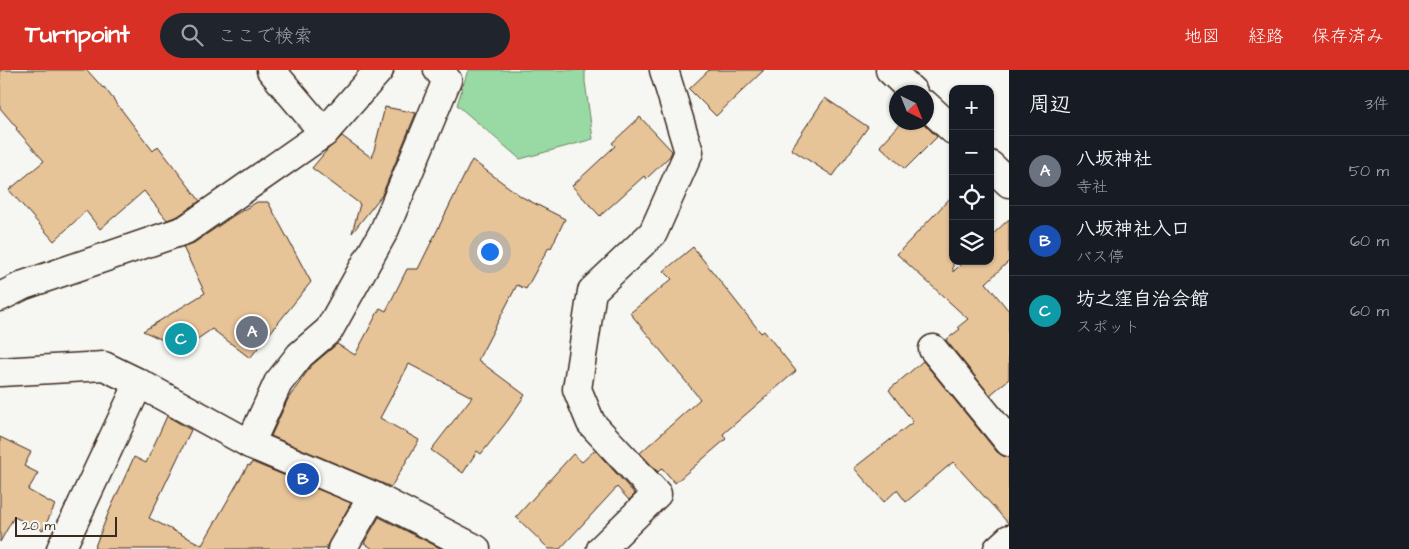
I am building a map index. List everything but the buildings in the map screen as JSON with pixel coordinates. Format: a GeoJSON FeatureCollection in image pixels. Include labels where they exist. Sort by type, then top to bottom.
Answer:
{"type":"FeatureCollection","features":[{"type":"Feature","properties":{"kind":"street"},"geometry":{"type":"LineString","coordinates":[[271,70],[324,133]]}},
{"type":"Feature","properties":{"kind":"street"},"geometry":{"type":"LineString","coordinates":[[0,297],[24,285],[185,230],[324,133],[379,70]]}},
{"type":"Feature","properties":{"kind":"street"},"geometry":{"type":"LineString","coordinates":[[250,444],[278,383],[300,355],[329,330],[384,231],[447,80],[438,70]]}},
{"type":"Feature","properties":{"kind":"street"},"geometry":{"type":"LineString","coordinates":[[890,70],[906,85]]}},
{"type":"Feature","properties":{"kind":"street"},"geometry":{"type":"LineString","coordinates":[[601,549],[657,494],[591,423],[577,389],[592,291],[653,233],[689,152],[671,74]]}},
{"type":"Feature","properties":{"kind":"street"},"geometry":{"type":"LineString","coordinates":[[934,112],[949,126]]}},
{"type":"Feature","properties":{"kind":"street"},"geometry":{"type":"LineString","coordinates":[[994,169],[1009,183]]}},
{"type":"Feature","properties":{"kind":"street"},"geometry":{"type":"LineString","coordinates":[[933,349],[1009,442]]}},
{"type":"Feature","properties":{"kind":"street"},"geometry":{"type":"LineString","coordinates":[[0,372],[104,366],[250,444],[374,496],[476,549]]}},
{"type":"Feature","properties":{"kind":"street"},"geometry":{"type":"LineString","coordinates":[[61,549],[139,383]]}},
{"type":"Feature","properties":{"kind":"street"},"geometry":{"type":"LineString","coordinates":[[342,549],[374,496]]}},
{"type":"Feature","properties":{"kind":"street"},"geometry":{"type":"LineString","coordinates":[[998,549],[1009,539]]}},
{"type":"Feature","properties":{"kind":"green space"},"geometry":{"type":"Polygon","coordinates":[[[468,70],[585,70],[593,139],[520,159],[457,105],[468,70]]]}},
{"type":"Feature","properties":{"kind":"place","name":"八坂神社"},"geometry":{"type":"Point","coordinates":[252,332]}},
{"type":"Feature","properties":{"kind":"place","name":"坊之窪自治会館"},"geometry":{"type":"Point","coordinates":[181,339]}},
{"type":"Feature","properties":{"kind":"place","name":"八坂神社入口"},"geometry":{"type":"Point","coordinates":[303,479]}}]}
